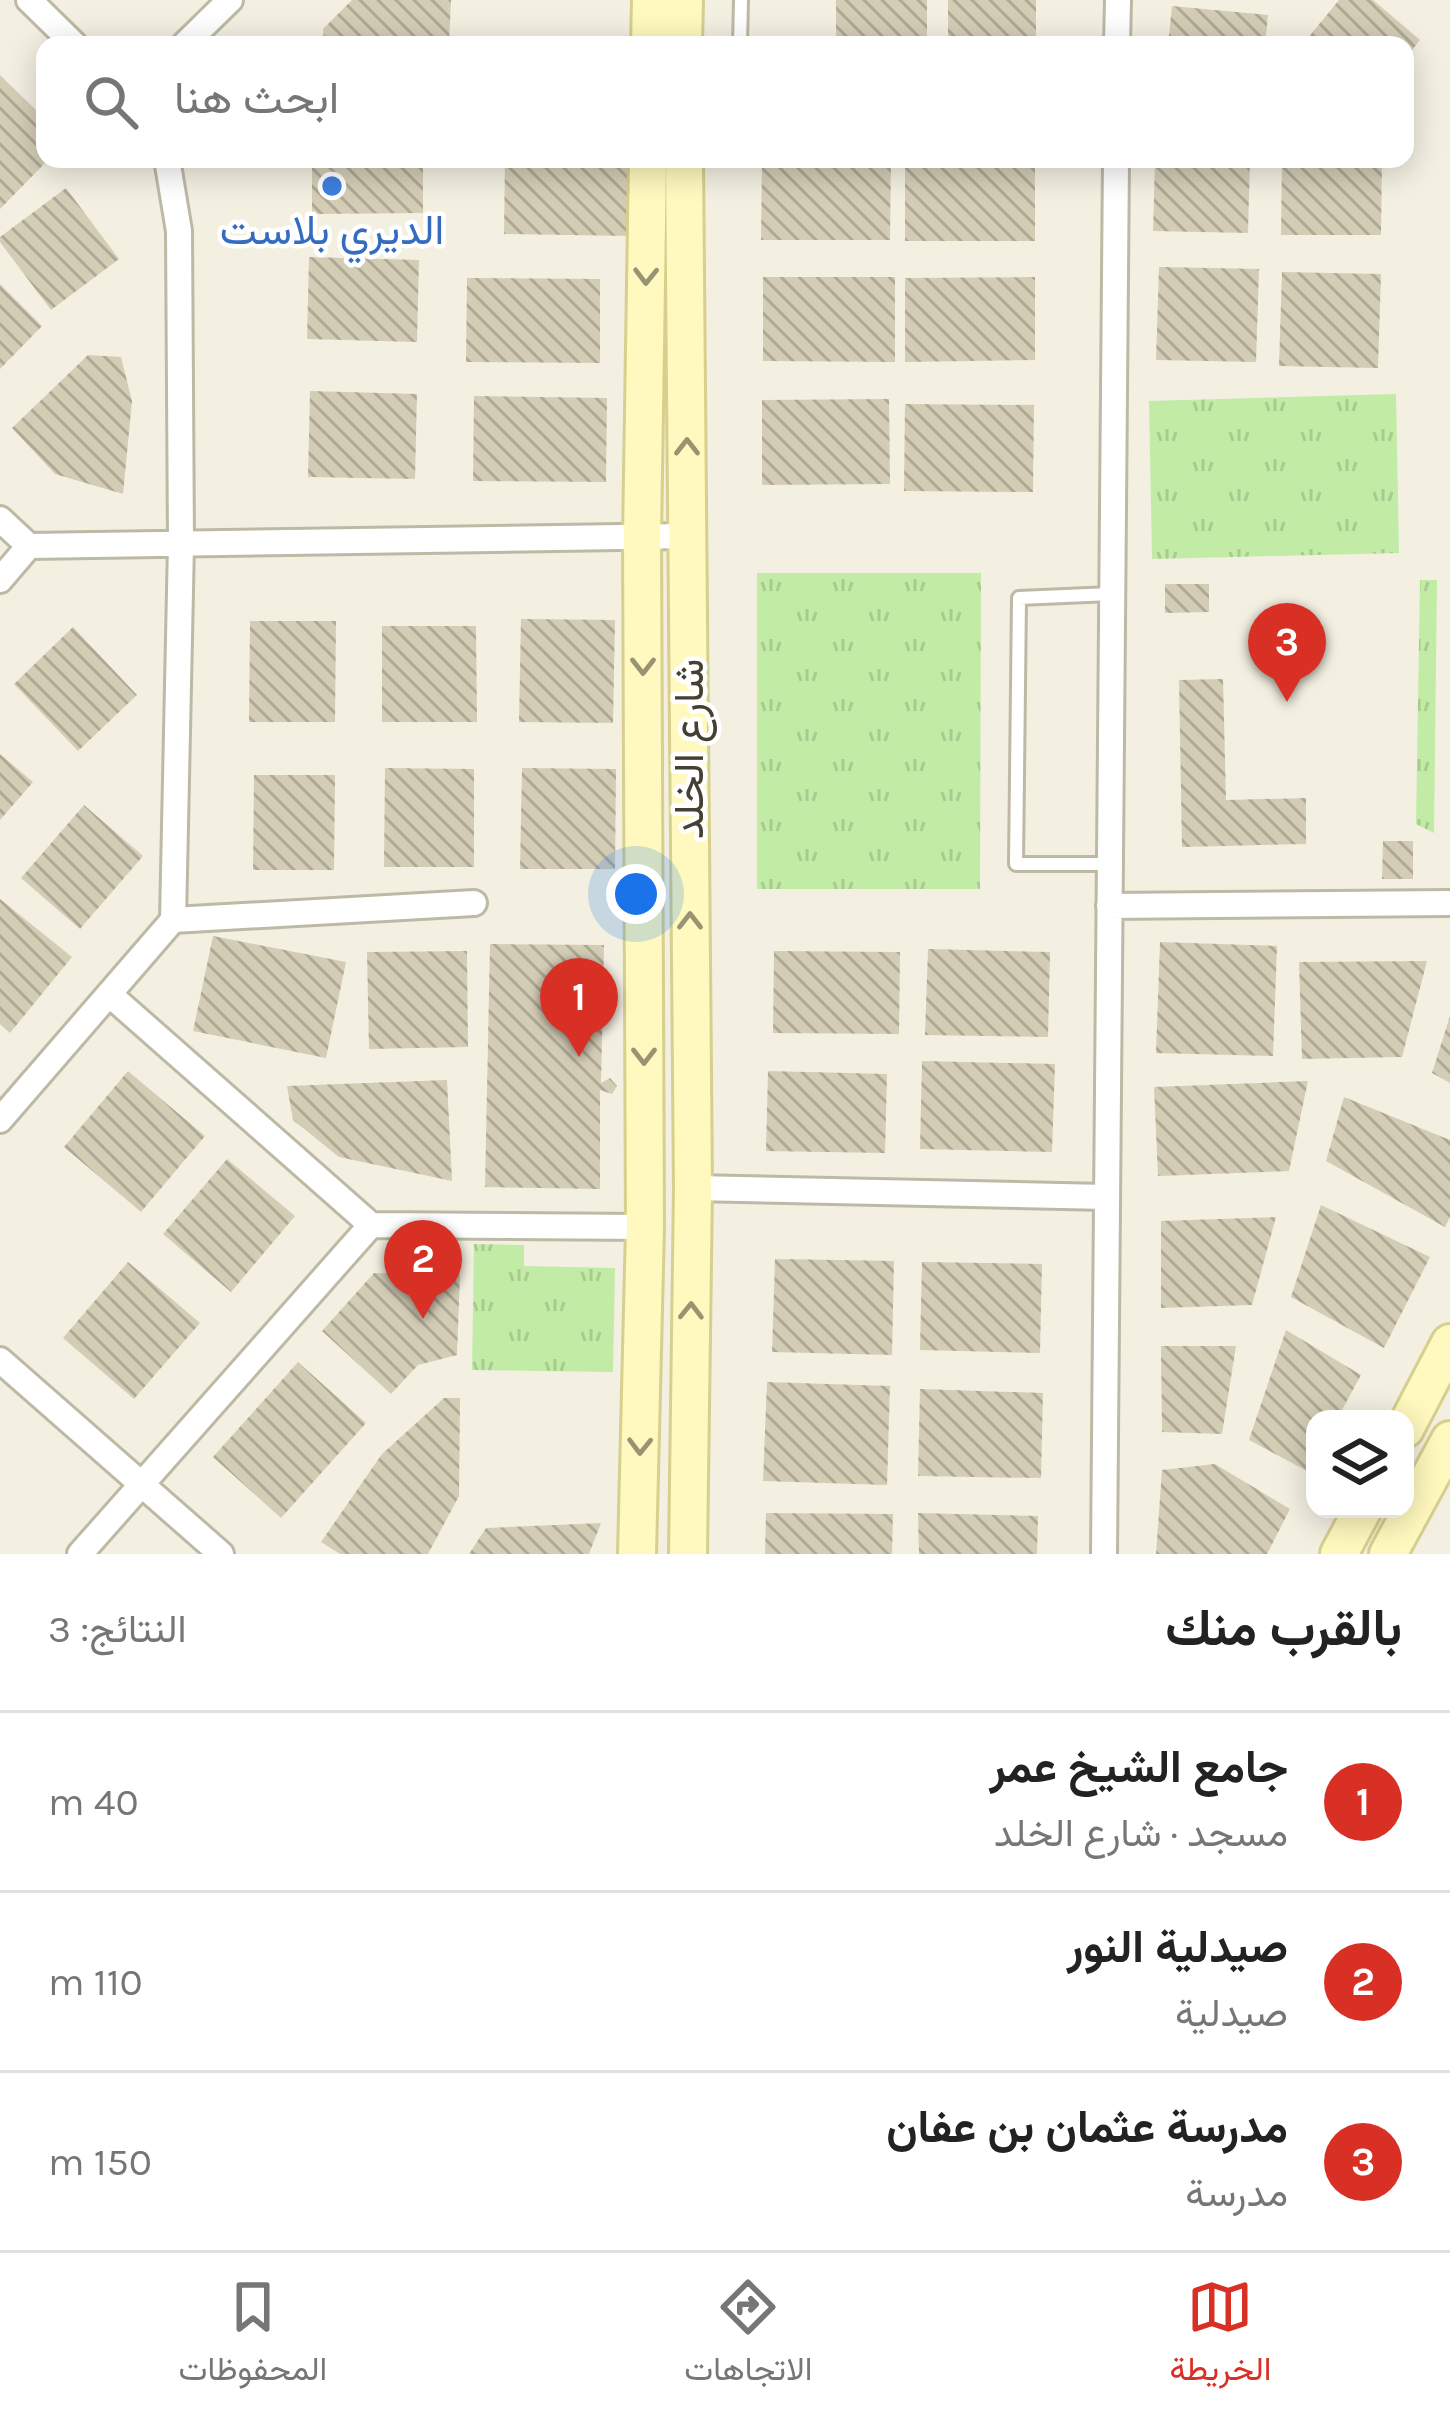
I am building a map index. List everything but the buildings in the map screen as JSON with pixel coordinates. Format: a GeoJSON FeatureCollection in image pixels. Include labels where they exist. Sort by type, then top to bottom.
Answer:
{"type":"FeatureCollection","features":[{"type":"Feature","properties":{"kind":"street"},"geometry":{"type":"LineString","coordinates":[[29,0],[66,36]]}},
{"type":"Feature","properties":{"kind":"street"},"geometry":{"type":"LineString","coordinates":[[193,36],[230,0]]}},
{"type":"Feature","properties":{"kind":"street"},"geometry":{"type":"LineString","coordinates":[[650,0],[650,36]]}},
{"type":"Feature","properties":{"kind":"street"},"geometry":{"type":"LineString","coordinates":[[683,36],[684,0]]}},
{"type":"Feature","properties":{"kind":"street"},"geometry":{"type":"LineString","coordinates":[[1118,0],[1118,36]]}},
{"type":"Feature","properties":{"kind":"street"},"geometry":{"type":"LineString","coordinates":[[0,1120],[173,920],[181,544],[179,231],[168,168]]}},
{"type":"Feature","properties":{"kind":"street"},"geometry":{"type":"LineString","coordinates":[[648,168],[642,537],[645,1228],[637,1543],[687,1545]]}},
{"type":"Feature","properties":{"kind":"street","name":"شارع الخلد"},"geometry":{"type":"LineString","coordinates":[[684,168],[693,1188],[687,1545]]}},
{"type":"Feature","properties":{"kind":"street"},"geometry":{"type":"LineString","coordinates":[[1103,1554],[1116,168]]}},
{"type":"Feature","properties":{"kind":"street"},"geometry":{"type":"LineString","coordinates":[[0,520],[29,546],[687,536]]}},
{"type":"Feature","properties":{"kind":"street"},"geometry":{"type":"LineString","coordinates":[[0,580],[29,546]]}},
{"type":"Feature","properties":{"kind":"street"},"geometry":{"type":"LineString","coordinates":[[173,920],[475,903]]}},
{"type":"Feature","properties":{"kind":"street"},"geometry":{"type":"LineString","coordinates":[[1109,906],[1450,904]]}},
{"type":"Feature","properties":{"kind":"street"},"geometry":{"type":"LineString","coordinates":[[109,994],[370,1225],[645,1228]]}},
{"type":"Feature","properties":{"kind":"street"},"geometry":{"type":"LineString","coordinates":[[693,1188],[1107,1197]]}},
{"type":"Feature","properties":{"kind":"street"},"geometry":{"type":"LineString","coordinates":[[80,1554],[370,1225]]}},
{"type":"Feature","properties":{"kind":"street"},"geometry":{"type":"LineString","coordinates":[[1414,1412],[1450,1343]]}},
{"type":"Feature","properties":{"kind":"street"},"geometry":{"type":"LineString","coordinates":[[0,1360],[221,1554]]}},
{"type":"Feature","properties":{"kind":"street"},"geometry":{"type":"LineString","coordinates":[[1388,1554],[1450,1440]]}},
{"type":"Feature","properties":{"kind":"street"},"geometry":{"type":"LineString","coordinates":[[1339,1554],[1358,1518]]}},
{"type":"Feature","properties":{"kind":"lane"},"geometry":{"type":"LineString","coordinates":[[740,36],[741,0]]}},
{"type":"Feature","properties":{"kind":"lane"},"geometry":{"type":"LineString","coordinates":[[1110,864],[1016,864],[1019,598],[1112,594]]}},
{"type":"Feature","properties":{"kind":"green space"},"geometry":{"type":"Polygon","coordinates":[[[1396,394],[1399,553],[1152,559],[1149,401],[1396,394]]]}},
{"type":"Feature","properties":{"kind":"green space"},"geometry":{"type":"Polygon","coordinates":[[[757,573],[981,573],[980,889],[757,889],[757,573]]]}},
{"type":"Feature","properties":{"kind":"green space"},"geometry":{"type":"Polygon","coordinates":[[[1420,580],[1437,580],[1434,833],[1416,824],[1420,580]]]}},
{"type":"Feature","properties":{"kind":"green space"},"geometry":{"type":"Polygon","coordinates":[[[474,1244],[524,1245],[524,1266],[615,1268],[613,1372],[472,1370],[474,1244]]]}},
{"type":"Feature","properties":{"kind":"place","name":"الديري بلاست"},"geometry":{"type":"Point","coordinates":[332,186]}},
{"type":"Feature","properties":{"kind":"place","name":"مدرسة عثمان بن عفان"},"geometry":{"type":"Point","coordinates":[1287,702]}},
{"type":"Feature","properties":{"kind":"place","name":"جامع الشيخ عمر"},"geometry":{"type":"Point","coordinates":[579,1057]}},
{"type":"Feature","properties":{"kind":"place","name":"صيدلية النور"},"geometry":{"type":"Point","coordinates":[423,1319]}}]}
